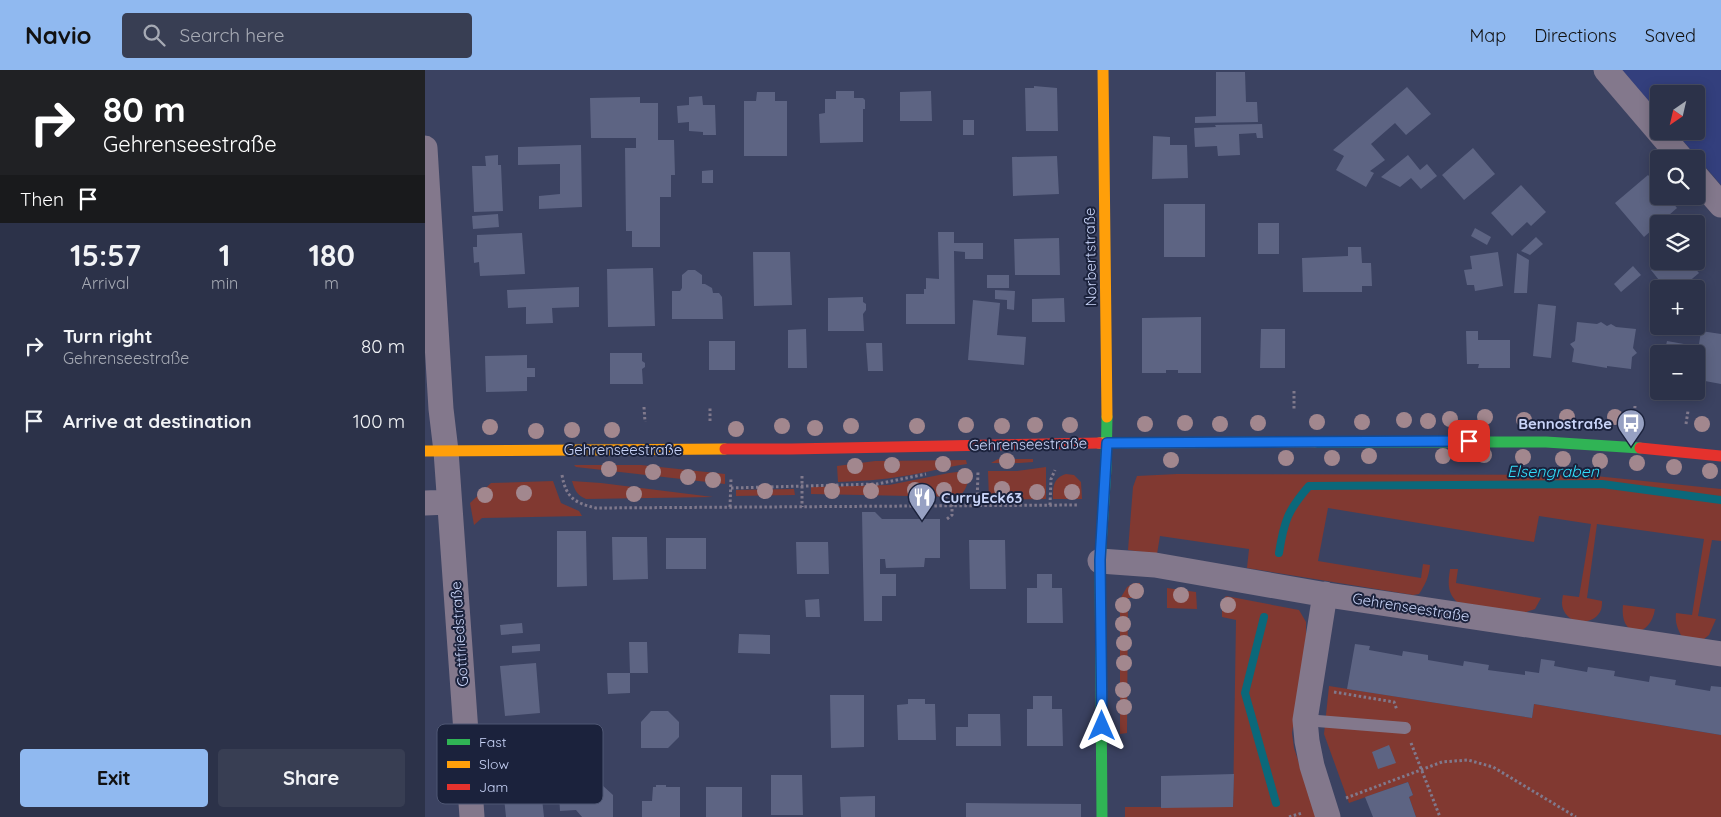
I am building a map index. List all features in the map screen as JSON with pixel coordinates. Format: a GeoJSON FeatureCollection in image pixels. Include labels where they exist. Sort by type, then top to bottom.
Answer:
{"type":"FeatureCollection","features":[{"type":"Feature","properties":{"kind":"main road","name":"Norbertstraße"},"geometry":{"type":"LineString","coordinates":[[1102,817],[1100,560],[1107,443],[1103,70]]}},
{"type":"Feature","properties":{"kind":"main road","name":"Gehrenseestraße"},"geometry":{"type":"LineString","coordinates":[[435,451],[791,449],[1107,443],[1546,442],[1631,447],[1721,456]]}},
{"type":"Feature","properties":{"kind":"street"},"geometry":{"type":"LineString","coordinates":[[1606,70],[1674,150]]}},
{"type":"Feature","properties":{"kind":"street","name":"Gottfriedstraße"},"geometry":{"type":"LineString","coordinates":[[425,148],[437,502],[462,724]]}},
{"type":"Feature","properties":{"kind":"street"},"geometry":{"type":"LineString","coordinates":[[1705,186],[1721,205]]}},
{"type":"Feature","properties":{"kind":"street","name":"Gehrenseestraße"},"geometry":{"type":"LineString","coordinates":[[1100,560],[1155,565],[1325,594],[1721,654]]}},
{"type":"Feature","properties":{"kind":"street"},"geometry":{"type":"LineString","coordinates":[[1325,594],[1305,720],[1312,766],[1328,817]]}},
{"type":"Feature","properties":{"kind":"street","name":"Gottfriedstraße"},"geometry":{"type":"LineString","coordinates":[[471,804],[472,817]]}},
{"type":"Feature","properties":{"kind":"lane"},"geometry":{"type":"LineString","coordinates":[[1305,720],[1405,728]]}},
{"type":"Feature","properties":{"kind":"path"},"geometry":{"type":"LineString","coordinates":[[1294,391],[1294,409]]}},
{"type":"Feature","properties":{"kind":"path"},"geometry":{"type":"LineString","coordinates":[[710,406],[710,422]]}},
{"type":"Feature","properties":{"kind":"path"},"geometry":{"type":"LineString","coordinates":[[1634,418],[1635,406]]}},
{"type":"Feature","properties":{"kind":"path"},"geometry":{"type":"LineString","coordinates":[[644,407],[645,422]]}},
{"type":"Feature","properties":{"kind":"path"},"geometry":{"type":"LineString","coordinates":[[1686,424],[1688,411]]}},
{"type":"Feature","properties":{"kind":"path"},"geometry":{"type":"LineString","coordinates":[[977,505],[979,445]]}},
{"type":"Feature","properties":{"kind":"path"},"geometry":{"type":"LineString","coordinates":[[561,449],[563,483],[570,497],[578,504],[596,508],[1088,505]]}},
{"type":"Feature","properties":{"kind":"path"},"geometry":{"type":"LineString","coordinates":[[1050,504],[1051,479],[1055,470],[1063,469]]}},
{"type":"Feature","properties":{"kind":"path"},"geometry":{"type":"LineString","coordinates":[[731,488],[877,484],[933,473]]}},
{"type":"Feature","properties":{"kind":"path"},"geometry":{"type":"LineString","coordinates":[[802,476],[802,507]]}},
{"type":"Feature","properties":{"kind":"path"},"geometry":{"type":"LineString","coordinates":[[730,508],[731,478]]}},
{"type":"Feature","properties":{"kind":"path"},"geometry":{"type":"LineString","coordinates":[[947,519],[952,514],[952,505]]}},
{"type":"Feature","properties":{"kind":"path"},"geometry":{"type":"LineString","coordinates":[[814,506],[814,513]]}},
{"type":"Feature","properties":{"kind":"path"},"geometry":{"type":"LineString","coordinates":[[667,508],[667,515]]}},
{"type":"Feature","properties":{"kind":"path"},"geometry":{"type":"LineString","coordinates":[[1332,692],[1394,702],[1440,817]]}},
{"type":"Feature","properties":{"kind":"path"},"geometry":{"type":"LineString","coordinates":[[1349,797],[1421,768],[1442,762],[1468,760],[1493,767],[1576,817]]}},
{"type":"Feature","properties":{"kind":"shaded area"},"geometry":{"type":"Polygon","coordinates":[[[1622,70],[1721,70],[1721,185],[1705,166],[1705,150],[1691,150],[1683,140],[1705,140],[1705,85],[1650,85],[1650,103],[1622,70]]]}},
{"type":"Feature","properties":{"kind":"shaded area"},"geometry":{"type":"Polygon","coordinates":[[[998,459],[1033,459],[1033,462],[991,463],[998,459]]]}},
{"type":"Feature","properties":{"kind":"shaded area"},"geometry":{"type":"Polygon","coordinates":[[[966,460],[967,464],[912,475],[838,482],[837,466],[875,461],[966,460]]]}},
{"type":"Feature","properties":{"kind":"shaded area"},"geometry":{"type":"Polygon","coordinates":[[[574,465],[641,465],[725,474],[725,484],[576,467],[574,465]]]}},
{"type":"Feature","properties":{"kind":"shaded area"},"geometry":{"type":"Polygon","coordinates":[[[1046,467],[1046,499],[989,500],[988,471],[1017,471],[1046,467]]]}},
{"type":"Feature","properties":{"kind":"shaded area"},"geometry":{"type":"Polygon","coordinates":[[[965,471],[969,472],[968,483],[959,497],[811,494],[811,487],[889,485],[965,471]]]}},
{"type":"Feature","properties":{"kind":"shaded area"},"geometry":{"type":"Polygon","coordinates":[[[1066,474],[1074,475],[1081,482],[1082,499],[1053,499],[1056,481],[1066,474]]]}},
{"type":"Feature","properties":{"kind":"shaded area"},"geometry":{"type":"Polygon","coordinates":[[[1177,474],[1586,475],[1721,489],[1721,541],[1712,540],[1698,616],[1716,619],[1709,635],[1704,639],[1682,637],[1676,622],[1676,613],[1692,615],[1704,539],[1597,524],[1587,598],[1602,601],[1601,609],[1592,620],[1581,622],[1571,619],[1563,609],[1563,595],[1579,597],[1591,524],[1539,516],[1534,542],[1328,508],[1318,561],[1421,578],[1423,564],[1430,565],[1428,577],[1423,587],[1419,594],[1413,595],[1247,568],[1249,549],[1160,536],[1157,554],[1128,550],[1133,487],[1137,476],[1177,474]]]}},
{"type":"Feature","properties":{"kind":"shaded area"},"geometry":{"type":"Polygon","coordinates":[[[553,481],[561,503],[579,511],[582,516],[482,518],[474,525],[470,503],[491,483],[553,481]]]}},
{"type":"Feature","properties":{"kind":"shaded area"},"geometry":{"type":"Polygon","coordinates":[[[572,481],[713,497],[586,499],[580,496],[572,481]]]}},
{"type":"Feature","properties":{"kind":"shaded area"},"geometry":{"type":"Polygon","coordinates":[[[794,489],[795,495],[736,496],[736,490],[794,489]]]}},
{"type":"Feature","properties":{"kind":"shaded area"},"geometry":{"type":"Polygon","coordinates":[[[1450,569],[1458,569],[1456,583],[1541,598],[1535,609],[1523,613],[1457,602],[1451,595],[1449,587],[1450,569]]]}},
{"type":"Feature","properties":{"kind":"shaded area"},"geometry":{"type":"Polygon","coordinates":[[[1134,583],[1140,583],[1141,598],[1128,598],[1127,733],[1120,734],[1120,599],[1127,587],[1134,583]]]}},
{"type":"Feature","properties":{"kind":"shaded area"},"geometry":{"type":"Polygon","coordinates":[[[1167,588],[1196,592],[1197,609],[1167,608],[1167,588]]]}},
{"type":"Feature","properties":{"kind":"shaded area"},"geometry":{"type":"Polygon","coordinates":[[[1226,596],[1299,610],[1306,622],[1306,637],[1292,733],[1294,748],[1317,817],[1125,817],[1125,807],[1233,807],[1236,620],[1222,617],[1222,601],[1226,596]]]}},
{"type":"Feature","properties":{"kind":"shaded area"},"geometry":{"type":"Polygon","coordinates":[[[1623,605],[1655,609],[1652,619],[1647,626],[1642,630],[1636,631],[1630,629],[1626,624],[1623,616],[1623,605]]]}},
{"type":"Feature","properties":{"kind":"shaded area"},"geometry":{"type":"Polygon","coordinates":[[[1329,686],[1532,718],[1534,704],[1721,735],[1721,817],[1416,817],[1409,797],[1413,795],[1408,782],[1349,803],[1324,734],[1329,686]]]}},
{"type":"Feature","properties":{"kind":"building"},"geometry":{"type":"Polygon","coordinates":[[[1216,72],[1245,72],[1246,102],[1257,102],[1258,122],[1195,123],[1195,117],[1216,116],[1216,72]]]}},
{"type":"Feature","properties":{"kind":"building"},"geometry":{"type":"Polygon","coordinates":[[[1034,86],[1057,88],[1058,131],[1026,131],[1025,88],[1034,88],[1034,86]]]}},
{"type":"Feature","properties":{"kind":"building"},"geometry":{"type":"Polygon","coordinates":[[[1407,87],[1431,114],[1406,135],[1395,123],[1371,144],[1385,160],[1370,171],[1374,173],[1366,187],[1336,170],[1344,156],[1333,150],[1407,87]]]}},
{"type":"Feature","properties":{"kind":"building"},"geometry":{"type":"Polygon","coordinates":[[[836,91],[854,91],[854,98],[863,98],[865,100],[865,109],[863,109],[863,142],[820,143],[819,114],[825,113],[825,99],[836,99],[836,91]]]}},
{"type":"Feature","properties":{"kind":"building"},"geometry":{"type":"Polygon","coordinates":[[[931,91],[932,121],[900,121],[900,92],[931,91]]]}},
{"type":"Feature","properties":{"kind":"building"},"geometry":{"type":"Polygon","coordinates":[[[757,92],[775,92],[775,101],[787,101],[787,156],[744,156],[744,101],[756,101],[757,92]]]}},
{"type":"Feature","properties":{"kind":"building"},"geometry":{"type":"Polygon","coordinates":[[[702,96],[703,105],[715,105],[716,135],[703,135],[703,132],[689,131],[689,122],[678,123],[677,106],[689,105],[689,97],[702,96]]]}},
{"type":"Feature","properties":{"kind":"building"},"geometry":{"type":"Polygon","coordinates":[[[640,97],[640,103],[658,103],[658,140],[674,140],[675,175],[671,175],[671,197],[660,197],[660,247],[632,247],[632,231],[626,231],[625,148],[636,148],[636,138],[591,138],[590,98],[640,97]]]}},
{"type":"Feature","properties":{"kind":"building"},"geometry":{"type":"Polygon","coordinates":[[[963,120],[974,120],[974,135],[963,135],[963,120]]]}},
{"type":"Feature","properties":{"kind":"building"},"geometry":{"type":"Polygon","coordinates":[[[1262,124],[1263,138],[1257,138],[1256,133],[1239,134],[1240,155],[1218,156],[1217,146],[1195,147],[1194,128],[1216,127],[1215,125],[1262,124]]]}},
{"type":"Feature","properties":{"kind":"building"},"geometry":{"type":"Polygon","coordinates":[[[1153,136],[1170,137],[1170,145],[1187,145],[1188,178],[1152,179],[1153,136]]]}},
{"type":"Feature","properties":{"kind":"building"},"geometry":{"type":"Polygon","coordinates":[[[581,145],[582,207],[539,209],[539,196],[560,194],[560,164],[518,165],[518,147],[581,145]]]}},
{"type":"Feature","properties":{"kind":"building"},"geometry":{"type":"Polygon","coordinates":[[[1473,148],[1495,174],[1464,200],[1442,175],[1473,148]]]}},
{"type":"Feature","properties":{"kind":"building"},"geometry":{"type":"Polygon","coordinates":[[[498,155],[498,165],[501,165],[503,211],[474,212],[472,166],[486,166],[485,156],[498,155]]]}},
{"type":"Feature","properties":{"kind":"building"},"geometry":{"type":"Polygon","coordinates":[[[1408,155],[1420,170],[1427,164],[1437,176],[1421,189],[1411,178],[1400,187],[1381,177],[1408,155]]]}},
{"type":"Feature","properties":{"kind":"building"},"geometry":{"type":"Polygon","coordinates":[[[1057,156],[1059,194],[1013,196],[1012,157],[1057,156]]]}},
{"type":"Feature","properties":{"kind":"building"},"geometry":{"type":"Polygon","coordinates":[[[713,170],[713,183],[702,183],[702,171],[713,170]]]}},
{"type":"Feature","properties":{"kind":"building"},"geometry":{"type":"Polygon","coordinates":[[[1648,175],[1650,177],[1650,205],[1674,205],[1677,208],[1669,215],[1650,215],[1650,232],[1644,237],[1615,203],[1648,175]]]}},
{"type":"Feature","properties":{"kind":"building"},"geometry":{"type":"Polygon","coordinates":[[[1521,185],[1546,212],[1531,226],[1527,222],[1512,236],[1491,213],[1521,185]]]}},
{"type":"Feature","properties":{"kind":"building"},"geometry":{"type":"Polygon","coordinates":[[[1164,204],[1205,204],[1205,257],[1164,257],[1164,204]]]}},
{"type":"Feature","properties":{"kind":"building"},"geometry":{"type":"Polygon","coordinates":[[[498,214],[499,227],[473,229],[472,216],[498,214]]]}},
{"type":"Feature","properties":{"kind":"building"},"geometry":{"type":"Polygon","coordinates":[[[1258,223],[1279,223],[1279,254],[1258,254],[1258,223]]]}},
{"type":"Feature","properties":{"kind":"building"},"geometry":{"type":"Polygon","coordinates":[[[1475,228],[1491,237],[1487,245],[1471,236],[1475,228]]]}},
{"type":"Feature","properties":{"kind":"building"},"geometry":{"type":"Polygon","coordinates":[[[938,232],[954,232],[954,243],[983,243],[983,259],[965,259],[965,252],[954,251],[955,324],[906,324],[906,294],[924,294],[926,278],[939,279],[938,232]]]}},
{"type":"Feature","properties":{"kind":"building"},"geometry":{"type":"Polygon","coordinates":[[[522,233],[525,274],[480,276],[479,262],[474,263],[473,247],[477,247],[477,235],[522,233]]]}},
{"type":"Feature","properties":{"kind":"building"},"geometry":{"type":"Polygon","coordinates":[[[1536,237],[1543,244],[1530,255],[1521,251],[1536,237]]]}},
{"type":"Feature","properties":{"kind":"building"},"geometry":{"type":"Polygon","coordinates":[[[1059,238],[1060,275],[1015,275],[1014,239],[1059,238]]]}},
{"type":"Feature","properties":{"kind":"building"},"geometry":{"type":"Polygon","coordinates":[[[1348,247],[1361,247],[1362,263],[1371,263],[1372,286],[1362,286],[1362,292],[1303,292],[1302,258],[1348,256],[1348,247]]]}},
{"type":"Feature","properties":{"kind":"building"},"geometry":{"type":"Polygon","coordinates":[[[753,252],[790,252],[792,305],[754,306],[753,252]]]}},
{"type":"Feature","properties":{"kind":"building"},"geometry":{"type":"Polygon","coordinates":[[[1498,252],[1503,286],[1475,291],[1474,285],[1467,285],[1464,270],[1472,269],[1470,256],[1498,252]]]}},
{"type":"Feature","properties":{"kind":"building"},"geometry":{"type":"Polygon","coordinates":[[[1517,253],[1529,260],[1527,293],[1514,293],[1517,253]]]}},
{"type":"Feature","properties":{"kind":"building"},"geometry":{"type":"Polygon","coordinates":[[[1633,266],[1641,275],[1621,292],[1614,284],[1633,266]]]}},
{"type":"Feature","properties":{"kind":"building"},"geometry":{"type":"Polygon","coordinates":[[[653,268],[655,326],[608,327],[607,269],[653,268]]]}},
{"type":"Feature","properties":{"kind":"building"},"geometry":{"type":"Polygon","coordinates":[[[688,270],[695,270],[702,275],[702,284],[712,288],[713,293],[719,293],[722,297],[723,319],[672,319],[672,291],[680,291],[682,288],[682,275],[688,270]]]}},
{"type":"Feature","properties":{"kind":"building"},"geometry":{"type":"Polygon","coordinates":[[[1651,270],[1696,270],[1699,273],[1691,280],[1659,280],[1651,270]]]}},
{"type":"Feature","properties":{"kind":"building"},"geometry":{"type":"Polygon","coordinates":[[[987,275],[1009,275],[1009,288],[987,288],[987,275]]]}},
{"type":"Feature","properties":{"kind":"building"},"geometry":{"type":"Polygon","coordinates":[[[579,287],[579,307],[552,308],[553,323],[526,324],[526,307],[508,308],[507,290],[579,287]]]}},
{"type":"Feature","properties":{"kind":"building"},"geometry":{"type":"Polygon","coordinates":[[[995,290],[1015,291],[1014,310],[1007,309],[1007,300],[995,299],[995,290]]]}},
{"type":"Feature","properties":{"kind":"building"},"geometry":{"type":"Polygon","coordinates":[[[863,297],[863,302],[866,304],[866,310],[863,314],[864,331],[828,331],[828,298],[863,297]]]}},
{"type":"Feature","properties":{"kind":"building"},"geometry":{"type":"Polygon","coordinates":[[[1064,298],[1065,322],[1032,322],[1032,299],[1064,298]]]}},
{"type":"Feature","properties":{"kind":"building"},"geometry":{"type":"Polygon","coordinates":[[[973,300],[1000,303],[997,335],[1026,337],[1024,365],[968,360],[973,300]]]}},
{"type":"Feature","properties":{"kind":"building"},"geometry":{"type":"Polygon","coordinates":[[[1538,304],[1556,306],[1551,358],[1533,356],[1538,304]]]}},
{"type":"Feature","properties":{"kind":"building"},"geometry":{"type":"Polygon","coordinates":[[[1201,317],[1201,373],[1178,373],[1178,370],[1166,370],[1166,373],[1142,373],[1142,318],[1201,317]]]}},
{"type":"Feature","properties":{"kind":"building"},"geometry":{"type":"Polygon","coordinates":[[[1577,322],[1597,324],[1601,322],[1607,326],[1611,324],[1616,327],[1636,329],[1633,348],[1637,353],[1632,357],[1631,369],[1607,366],[1607,368],[1572,362],[1574,349],[1570,344],[1575,341],[1577,322]]]}},
{"type":"Feature","properties":{"kind":"building"},"geometry":{"type":"Polygon","coordinates":[[[806,329],[807,368],[788,368],[788,330],[806,329]]]}},
{"type":"Feature","properties":{"kind":"building"},"geometry":{"type":"Polygon","coordinates":[[[1261,329],[1285,329],[1285,368],[1260,368],[1261,329]]]}},
{"type":"Feature","properties":{"kind":"building"},"geometry":{"type":"Polygon","coordinates":[[[1466,331],[1478,331],[1478,340],[1510,340],[1510,368],[1478,368],[1479,364],[1467,364],[1466,331]]]}},
{"type":"Feature","properties":{"kind":"building"},"geometry":{"type":"Polygon","coordinates":[[[1705,332],[1721,334],[1721,384],[1705,381],[1705,345],[1699,345],[1700,335],[1705,335],[1705,332]]]}},
{"type":"Feature","properties":{"kind":"building"},"geometry":{"type":"Polygon","coordinates":[[[709,341],[735,341],[735,370],[709,370],[709,341]]]}},
{"type":"Feature","properties":{"kind":"building"},"geometry":{"type":"Polygon","coordinates":[[[1667,341],[1684,344],[1684,345],[1666,345],[1667,341]]]}},
{"type":"Feature","properties":{"kind":"building"},"geometry":{"type":"Polygon","coordinates":[[[866,343],[882,343],[883,371],[868,371],[866,343]]]}},
{"type":"Feature","properties":{"kind":"building"},"geometry":{"type":"Polygon","coordinates":[[[610,353],[642,353],[642,361],[645,363],[645,367],[642,369],[643,384],[610,384],[610,353]]]}},
{"type":"Feature","properties":{"kind":"building"},"geometry":{"type":"Polygon","coordinates":[[[527,355],[527,368],[535,368],[535,377],[527,377],[527,391],[486,392],[485,356],[527,355]]]}},
{"type":"Feature","properties":{"kind":"building"},"geometry":{"type":"Polygon","coordinates":[[[862,512],[875,512],[882,519],[940,519],[940,558],[925,558],[924,567],[886,568],[885,559],[880,559],[880,574],[896,574],[896,596],[882,596],[882,621],[864,621],[862,512]]]}},
{"type":"Feature","properties":{"kind":"building"},"geometry":{"type":"Polygon","coordinates":[[[557,531],[586,531],[587,586],[557,587],[557,531]]]}},
{"type":"Feature","properties":{"kind":"building"},"geometry":{"type":"Polygon","coordinates":[[[612,537],[647,537],[648,579],[613,580],[612,537]]]}},
{"type":"Feature","properties":{"kind":"building"},"geometry":{"type":"Polygon","coordinates":[[[666,538],[706,538],[706,569],[666,569],[666,538]]]}},
{"type":"Feature","properties":{"kind":"building"},"geometry":{"type":"Polygon","coordinates":[[[969,540],[1005,540],[1006,589],[970,589],[969,540]]]}},
{"type":"Feature","properties":{"kind":"building"},"geometry":{"type":"Polygon","coordinates":[[[796,542],[828,542],[829,574],[797,574],[796,542]]]}},
{"type":"Feature","properties":{"kind":"building"},"geometry":{"type":"Polygon","coordinates":[[[1037,574],[1052,574],[1052,588],[1062,588],[1063,623],[1027,623],[1027,588],[1037,588],[1037,574]]]}},
{"type":"Feature","properties":{"kind":"building"},"geometry":{"type":"Polygon","coordinates":[[[819,599],[820,617],[806,617],[805,600],[819,599]]]}},
{"type":"Feature","properties":{"kind":"building"},"geometry":{"type":"Polygon","coordinates":[[[522,623],[523,633],[501,635],[500,625],[522,623]]]}},
{"type":"Feature","properties":{"kind":"building"},"geometry":{"type":"Polygon","coordinates":[[[739,634],[770,635],[770,654],[738,653],[739,634]]]}},
{"type":"Feature","properties":{"kind":"building"},"geometry":{"type":"Polygon","coordinates":[[[629,642],[647,642],[648,673],[630,673],[629,642]]]}},
{"type":"Feature","properties":{"kind":"building"},"geometry":{"type":"Polygon","coordinates":[[[540,644],[540,651],[512,653],[512,646],[540,644]]]}},
{"type":"Feature","properties":{"kind":"building"},"geometry":{"type":"Polygon","coordinates":[[[1355,644],[1370,646],[1369,650],[1402,656],[1403,651],[1428,655],[1428,660],[1463,666],[1464,661],[1489,665],[1488,670],[1525,675],[1525,671],[1539,673],[1541,659],[1555,661],[1554,666],[1587,672],[1588,667],[1615,671],[1614,676],[1649,682],[1650,676],[1676,680],[1675,685],[1710,691],[1711,686],[1721,687],[1721,735],[1534,704],[1532,718],[1347,689],[1355,644]]]}},
{"type":"Feature","properties":{"kind":"building"},"geometry":{"type":"Polygon","coordinates":[[[536,663],[540,713],[505,716],[500,666],[536,663]]]}},
{"type":"Feature","properties":{"kind":"building"},"geometry":{"type":"Polygon","coordinates":[[[607,673],[630,673],[630,693],[608,694],[607,673]]]}},
{"type":"Feature","properties":{"kind":"building"},"geometry":{"type":"Polygon","coordinates":[[[830,695],[864,695],[864,747],[831,748],[830,695]]]}},
{"type":"Feature","properties":{"kind":"building"},"geometry":{"type":"Polygon","coordinates":[[[1033,696],[1052,696],[1052,709],[1062,709],[1063,746],[1027,746],[1027,709],[1033,709],[1033,696]]]}},
{"type":"Feature","properties":{"kind":"building"},"geometry":{"type":"Polygon","coordinates":[[[908,699],[925,699],[925,704],[935,704],[936,740],[898,740],[897,705],[908,704],[908,699]]]}},
{"type":"Feature","properties":{"kind":"building"},"geometry":{"type":"Polygon","coordinates":[[[651,711],[668,711],[679,722],[679,737],[668,748],[641,748],[641,722],[651,711]]]}},
{"type":"Feature","properties":{"kind":"building"},"geometry":{"type":"Polygon","coordinates":[[[968,714],[1000,714],[1001,746],[956,746],[956,727],[968,727],[968,714]]]}},
{"type":"Feature","properties":{"kind":"building"},"geometry":{"type":"Polygon","coordinates":[[[1389,745],[1396,763],[1378,769],[1372,752],[1389,745]]]}},
{"type":"Feature","properties":{"kind":"building"},"geometry":{"type":"Polygon","coordinates":[[[1234,774],[1233,807],[1161,808],[1161,776],[1234,774]]]}},
{"type":"Feature","properties":{"kind":"building"},"geometry":{"type":"Polygon","coordinates":[[[771,775],[802,775],[803,815],[771,815],[771,775]]]}},
{"type":"Feature","properties":{"kind":"building"},"geometry":{"type":"Polygon","coordinates":[[[1408,782],[1413,795],[1409,797],[1416,817],[1373,817],[1365,797],[1408,782]]]}},
{"type":"Feature","properties":{"kind":"building"},"geometry":{"type":"Polygon","coordinates":[[[656,785],[680,787],[680,817],[642,817],[642,801],[652,801],[653,787],[656,787],[656,785]]]}},
{"type":"Feature","properties":{"kind":"building"},"geometry":{"type":"Polygon","coordinates":[[[603,786],[613,795],[613,817],[582,817],[576,810],[560,811],[560,804],[603,804],[603,786]]]}},
{"type":"Feature","properties":{"kind":"building"},"geometry":{"type":"Polygon","coordinates":[[[706,787],[742,787],[742,817],[706,817],[706,787]]]}},
{"type":"Feature","properties":{"kind":"building"},"geometry":{"type":"Polygon","coordinates":[[[875,796],[875,817],[841,817],[840,797],[875,796]]]}},
{"type":"Feature","properties":{"kind":"building"},"geometry":{"type":"Polygon","coordinates":[[[966,803],[1081,804],[1081,817],[966,817],[966,803]]]}},
{"type":"Feature","properties":{"kind":"building"},"geometry":{"type":"Polygon","coordinates":[[[505,804],[543,804],[544,817],[506,817],[505,804]]]}},
{"type":"Feature","properties":{"kind":"waterway","name":"Elsengraben"},"geometry":{"type":"LineString","coordinates":[[1279,553],[1288,517],[1296,502],[1309,486],[1602,484],[1721,500]]}},
{"type":"Feature","properties":{"kind":"waterway","name":"Elsengraben"},"geometry":{"type":"LineString","coordinates":[[1264,617],[1245,693],[1276,803]]}},
{"type":"Feature","properties":{"kind":"traffic: fast"},"geometry":{"type":"LineString","coordinates":[[1102,817],[1100,561],[1107,417]]}},
{"type":"Feature","properties":{"kind":"traffic: fast"},"geometry":{"type":"LineString","coordinates":[[1315,442],[1546,442],[1640,448]]}},
{"type":"Feature","properties":{"kind":"traffic: slow"},"geometry":{"type":"LineString","coordinates":[[1103,70],[1107,417]]}},
{"type":"Feature","properties":{"kind":"traffic: slow"},"geometry":{"type":"LineString","coordinates":[[1099,443],[1315,442]]}},
{"type":"Feature","properties":{"kind":"traffic: slow"},"geometry":{"type":"LineString","coordinates":[[425,451],[725,449]]}},
{"type":"Feature","properties":{"kind":"traffic: jam"},"geometry":{"type":"LineString","coordinates":[[725,449],[1099,443]]}},
{"type":"Feature","properties":{"kind":"traffic: jam"},"geometry":{"type":"LineString","coordinates":[[1640,448],[1721,456]]}},
{"type":"Feature","properties":{"kind":"place","name":"Bennostraße"},"geometry":{"type":"Point","coordinates":[1631,447]}},
{"type":"Feature","properties":{"kind":"place","name":"CurryEck63"},"geometry":{"type":"Point","coordinates":[922,521]}},
{"type":"Feature","properties":{"kind":"route"},"geometry":{"type":"LineString","coordinates":[[1102,726],[1100,560],[1107,443],[1469,441]]}}]}
